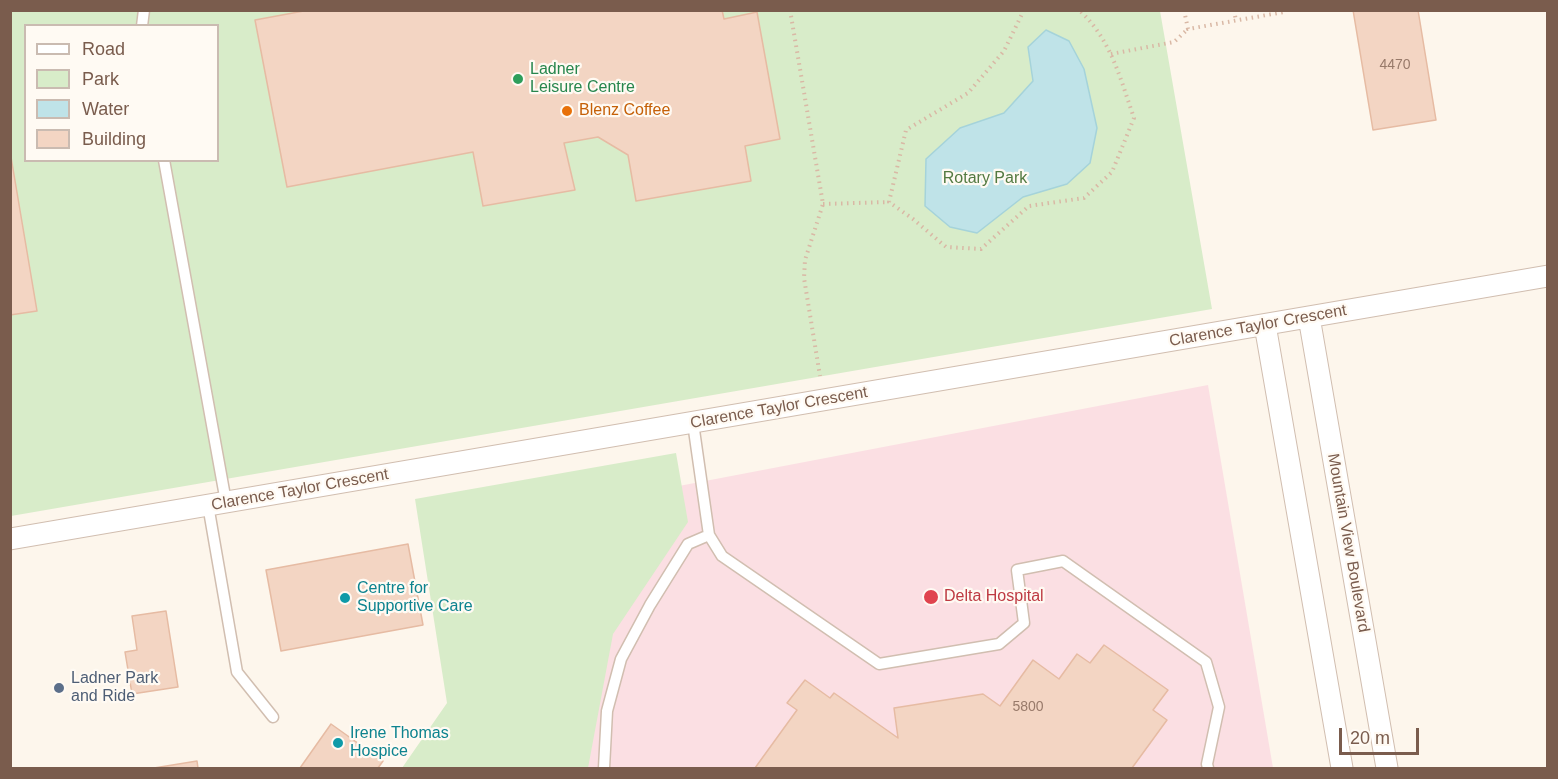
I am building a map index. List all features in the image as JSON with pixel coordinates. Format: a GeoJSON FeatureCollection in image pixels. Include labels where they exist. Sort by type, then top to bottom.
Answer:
{"type":"FeatureCollection","features":[{"type":"Feature","properties":{"kind":"street","name":"Clarence Taylor Crescent"},"geometry":{"type":"LineString","coordinates":[[10,539],[1548,276]]}},
{"type":"Feature","properties":{"kind":"street","name":"Mountain View Boulevard"},"geometry":{"type":"LineString","coordinates":[[1309,317],[1387,768]]}},
{"type":"Feature","properties":{"kind":"street"},"geometry":{"type":"LineString","coordinates":[[1265,325],[1342,768]]}},
{"type":"Feature","properties":{"kind":"lane"},"geometry":{"type":"LineString","coordinates":[[164,162],[217,504],[237,672],[273,717]]}},
{"type":"Feature","properties":{"kind":"lane"},"geometry":{"type":"LineString","coordinates":[[693,423],[709,535],[722,556],[879,664],[999,644],[1024,623],[1017,570],[1063,561],[1206,662],[1219,707],[1208,768]]}},
{"type":"Feature","properties":{"kind":"lane"},"geometry":{"type":"LineString","coordinates":[[604,768],[607,711],[621,659],[650,605],[688,544],[709,535]]}},
{"type":"Feature","properties":{"kind":"path"},"geometry":{"type":"LineString","coordinates":[[790,10],[823,204],[805,260],[804,278],[824,401]]}},
{"type":"Feature","properties":{"kind":"path"},"geometry":{"type":"LineString","coordinates":[[890,202],[906,130],[968,93],[1004,51],[1023,10]]}},
{"type":"Feature","properties":{"kind":"path"},"geometry":{"type":"LineString","coordinates":[[823,204],[890,202],[946,248],[981,249],[1029,206],[1084,198],[1112,172],[1134,118],[1111,54],[1093,23],[1079,10]]}},
{"type":"Feature","properties":{"kind":"path"},"geometry":{"type":"LineString","coordinates":[[1184,10],[1188,29]]}},
{"type":"Feature","properties":{"kind":"path"},"geometry":{"type":"LineString","coordinates":[[1234,10],[1236,21]]}},
{"type":"Feature","properties":{"kind":"path"},"geometry":{"type":"LineString","coordinates":[[1111,54],[1174,42],[1188,29],[1284,12],[1284,10]]}},
{"type":"Feature","properties":{"kind":"shaded area","name":"Delta Hospital"},"geometry":{"type":"Polygon","coordinates":[[[1208,385],[1273,768],[562,768],[658,490],[1208,385]]]}},
{"type":"Feature","properties":{"kind":"green space","name":"Rotary Park"},"geometry":{"type":"Polygon","coordinates":[[[11,11],[1160,11],[1212,309],[11,516],[11,11]]]}},
{"type":"Feature","properties":{"kind":"green space"},"geometry":{"type":"Polygon","coordinates":[[[676,453],[688,522],[613,634],[588,768],[402,768],[447,703],[415,499],[676,453]]]}},
{"type":"Feature","properties":{"kind":"water"},"geometry":{"type":"Polygon","coordinates":[[[1046,30],[1069,41],[1084,69],[1097,128],[1090,163],[1067,184],[1023,197],[977,233],[950,227],[925,206],[926,159],[960,128],[1004,113],[1033,81],[1028,47],[1046,30]]]}},
{"type":"Feature","properties":{"kind":"building","name":"Ladner Leisure Centre"},"geometry":{"type":"Polygon","coordinates":[[[309,10],[722,10],[724,19],[757,12],[780,139],[745,146],[751,181],[636,201],[628,155],[598,137],[564,143],[575,190],[483,206],[473,152],[287,187],[255,20],[309,10]]]}},
{"type":"Feature","properties":{"kind":"building"},"geometry":{"type":"Polygon","coordinates":[[[1353,10],[1418,10],[1436,120],[1373,130],[1353,10]]]}},
{"type":"Feature","properties":{"kind":"building"},"geometry":{"type":"Polygon","coordinates":[[[10,151],[37,311],[10,315],[10,151]]]}},
{"type":"Feature","properties":{"kind":"building","name":"Centre for Supportive Care"},"geometry":{"type":"Polygon","coordinates":[[[408,544],[423,625],[281,651],[266,570],[408,544]]]}},
{"type":"Feature","properties":{"kind":"building"},"geometry":{"type":"Polygon","coordinates":[[[166,611],[178,687],[132,694],[125,652],[137,650],[132,616],[166,611]]]}},
{"type":"Feature","properties":{"kind":"building"},"geometry":{"type":"Polygon","coordinates":[[[1104,645],[1168,690],[1153,710],[1167,720],[1132,768],[755,768],[797,710],[787,703],[805,680],[830,698],[834,693],[898,738],[894,708],[983,694],[1000,706],[1033,660],[1059,679],[1077,654],[1090,663],[1104,645]]]}},
{"type":"Feature","properties":{"kind":"building","name":"Irene Thomas Hospice"},"geometry":{"type":"Polygon","coordinates":[[[331,724],[383,761],[378,768],[300,768],[331,724]]]}},
{"type":"Feature","properties":{"kind":"building"},"geometry":{"type":"Polygon","coordinates":[[[197,761],[198,768],[154,768],[197,761]]]}},
{"type":"Feature","properties":{"kind":"place","name":"Ladner Leisure Centre"},"geometry":{"type":"Point","coordinates":[518,79]}},
{"type":"Feature","properties":{"kind":"place","name":"Blenz Coffee"},"geometry":{"type":"Point","coordinates":[567,111]}},
{"type":"Feature","properties":{"kind":"place","name":"Delta Hospital"},"geometry":{"type":"Point","coordinates":[931,597]}},
{"type":"Feature","properties":{"kind":"place","name":"Centre for Supportive Care"},"geometry":{"type":"Point","coordinates":[345,598]}},
{"type":"Feature","properties":{"kind":"place","name":"Ladner Park and Ride"},"geometry":{"type":"Point","coordinates":[59,688]}},
{"type":"Feature","properties":{"kind":"place","name":"Irene Thomas Hospice"},"geometry":{"type":"Point","coordinates":[338,743]}}]}
